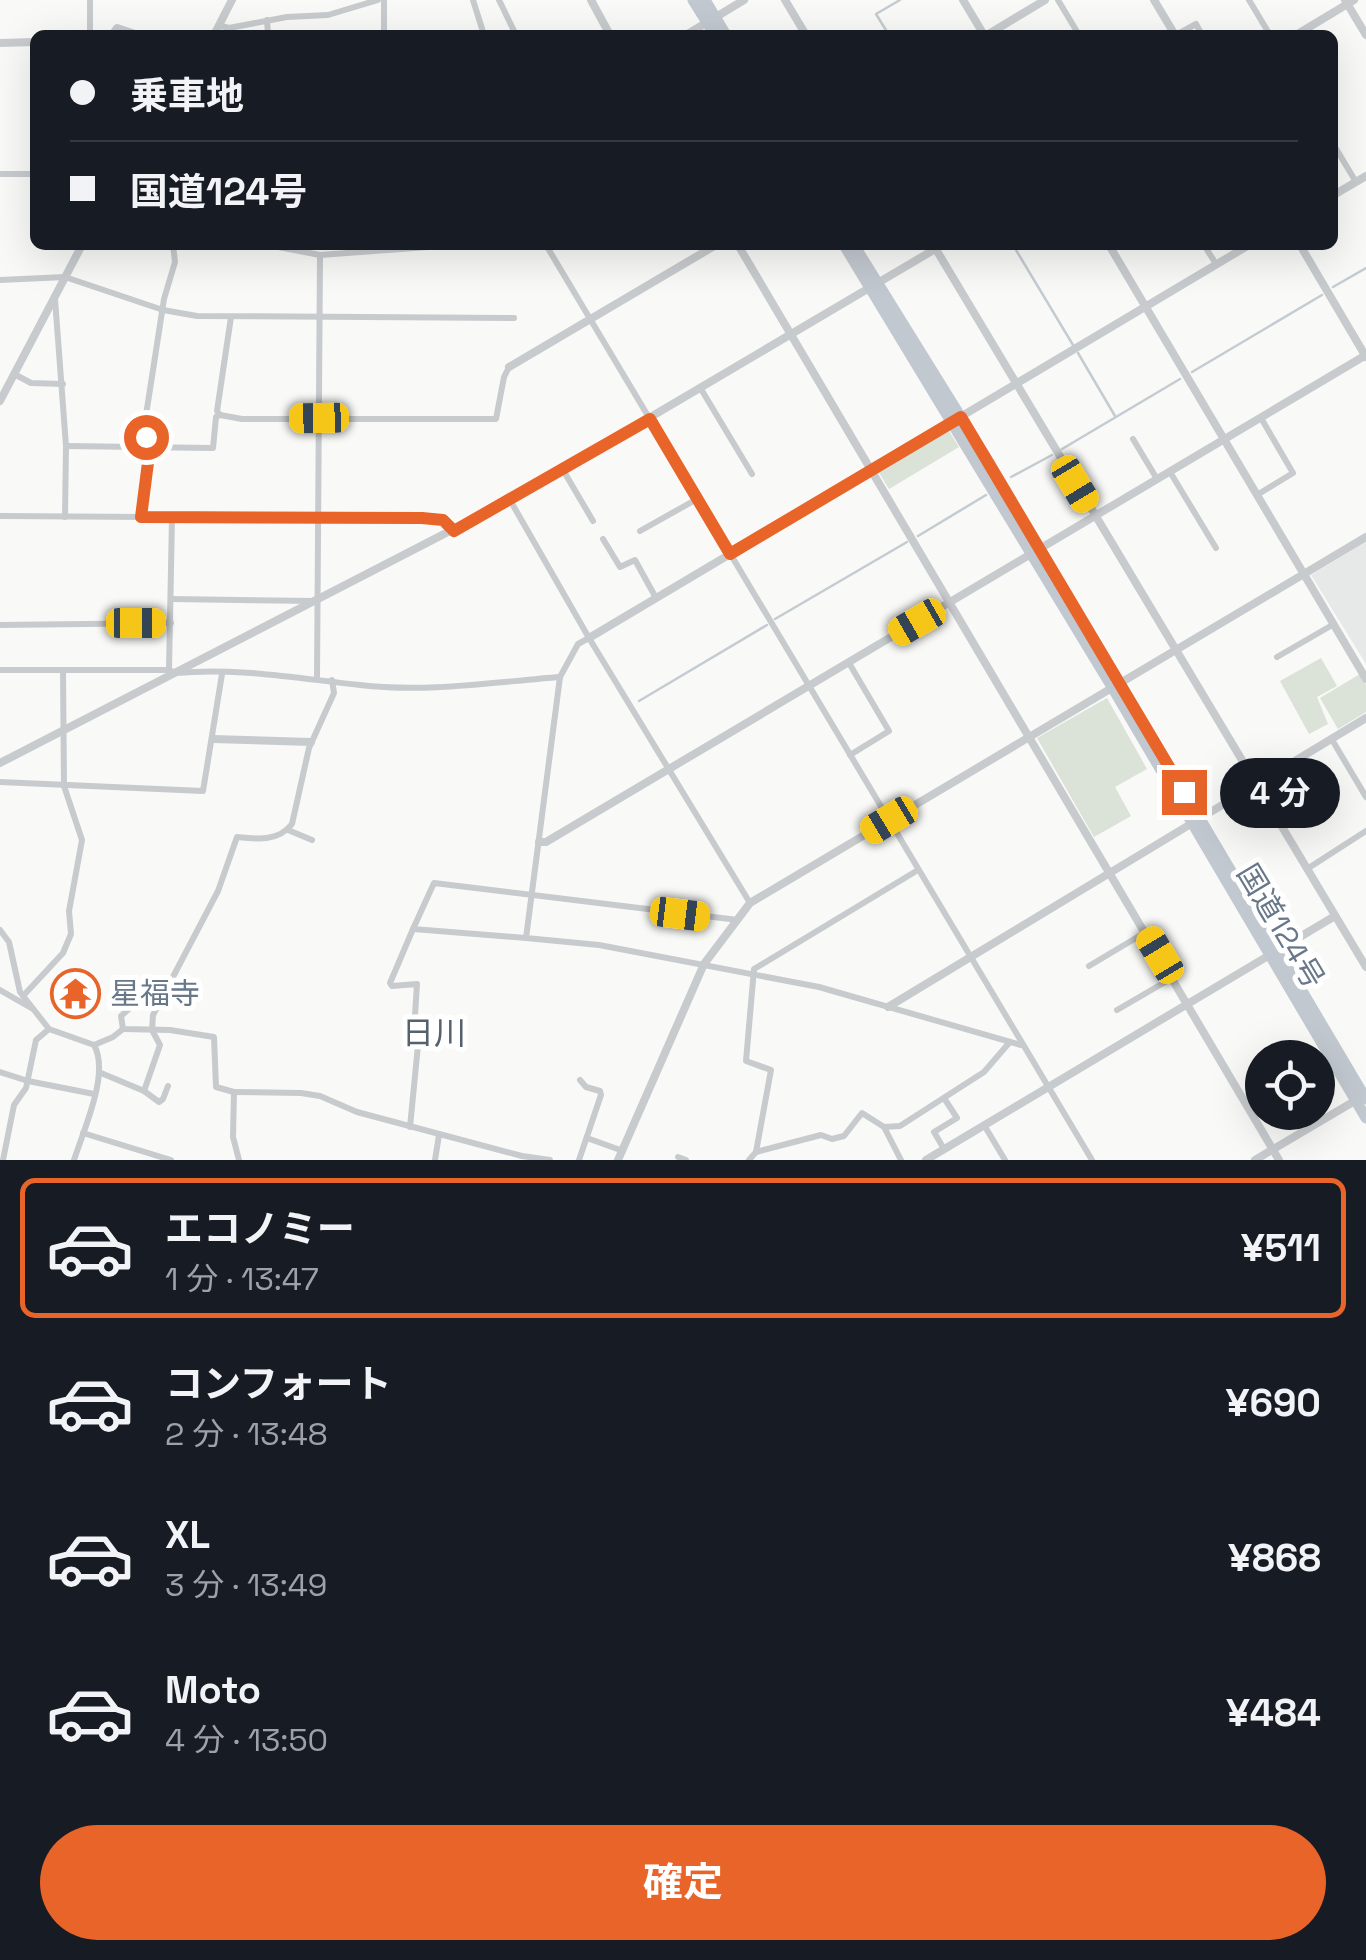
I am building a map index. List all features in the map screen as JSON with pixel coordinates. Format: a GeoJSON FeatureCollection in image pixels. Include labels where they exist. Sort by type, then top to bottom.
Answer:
{"type":"FeatureCollection","features":[{"type":"Feature","properties":{"kind":"highway"},"geometry":{"type":"LineString","coordinates":[[693,0],[721,30]]}},
{"type":"Feature","properties":{"kind":"highway"},"geometry":{"type":"LineString","coordinates":[[705,0],[714,30]]}},
{"type":"Feature","properties":{"kind":"highway","name":"国道124号"},"geometry":{"type":"LineString","coordinates":[[848,250],[874,285]]}},
{"type":"Feature","properties":{"kind":"highway","name":"国道124号"},"geometry":{"type":"LineString","coordinates":[[856,250],[1363,1097],[1366,1118]]}},
{"type":"Feature","properties":{"kind":"street"},"geometry":{"type":"LineString","coordinates":[[90,0],[90,30]]}},
{"type":"Feature","properties":{"kind":"street"},"geometry":{"type":"LineString","coordinates":[[218,30],[232,0]]}},
{"type":"Feature","properties":{"kind":"street"},"geometry":{"type":"LineString","coordinates":[[221,26],[328,15],[381,0],[384,30]]}},
{"type":"Feature","properties":{"kind":"street"},"geometry":{"type":"LineString","coordinates":[[473,0],[482,30]]}},
{"type":"Feature","properties":{"kind":"street"},"geometry":{"type":"LineString","coordinates":[[499,0],[514,30]]}},
{"type":"Feature","properties":{"kind":"street"},"geometry":{"type":"LineString","coordinates":[[590,0],[607,30]]}},
{"type":"Feature","properties":{"kind":"street"},"geometry":{"type":"LineString","coordinates":[[694,30],[744,0]]}},
{"type":"Feature","properties":{"kind":"street"},"geometry":{"type":"LineString","coordinates":[[786,0],[803,30]]}},
{"type":"Feature","properties":{"kind":"street"},"geometry":{"type":"LineString","coordinates":[[964,0],[983,30]]}},
{"type":"Feature","properties":{"kind":"street"},"geometry":{"type":"LineString","coordinates":[[995,30],[1046,0]]}},
{"type":"Feature","properties":{"kind":"street"},"geometry":{"type":"LineString","coordinates":[[1058,0],[1076,30]]}},
{"type":"Feature","properties":{"kind":"street"},"geometry":{"type":"LineString","coordinates":[[1154,0],[1173,30]]}},
{"type":"Feature","properties":{"kind":"street"},"geometry":{"type":"LineString","coordinates":[[1249,0],[1267,30]]}},
{"type":"Feature","properties":{"kind":"street"},"geometry":{"type":"LineString","coordinates":[[1304,30],[1349,1],[1366,34]]}},
{"type":"Feature","properties":{"kind":"street"},"geometry":{"type":"LineString","coordinates":[[268,20],[268,30]]}},
{"type":"Feature","properties":{"kind":"street"},"geometry":{"type":"LineString","coordinates":[[0,42],[30,42]]}},
{"type":"Feature","properties":{"kind":"street"},"geometry":{"type":"LineString","coordinates":[[1338,152],[1356,182]]}},
{"type":"Feature","properties":{"kind":"street"},"geometry":{"type":"LineString","coordinates":[[0,174],[30,174]]}},
{"type":"Feature","properties":{"kind":"street"},"geometry":{"type":"LineString","coordinates":[[1338,192],[1366,176]]}},
{"type":"Feature","properties":{"kind":"street"},"geometry":{"type":"LineString","coordinates":[[0,401],[79,250]]}},
{"type":"Feature","properties":{"kind":"street"},"geometry":{"type":"LineString","coordinates":[[141,517],[150,447],[144,428],[163,310],[176,262],[174,250]]}},
{"type":"Feature","properties":{"kind":"street"},"geometry":{"type":"LineString","coordinates":[[297,250],[320,254],[380,250]]}},
{"type":"Feature","properties":{"kind":"street"},"geometry":{"type":"LineString","coordinates":[[549,250],[1090,1157],[1076,1160]]}},
{"type":"Feature","properties":{"kind":"street"},"geometry":{"type":"LineString","coordinates":[[231,317],[217,412],[220,415],[242,419],[496,419],[509,366],[708,250]]}},
{"type":"Feature","properties":{"kind":"street"},"geometry":{"type":"LineString","coordinates":[[741,250],[1279,1160]]}},
{"type":"Feature","properties":{"kind":"street"},"geometry":{"type":"LineString","coordinates":[[0,763],[454,531],[701,389],[931,250]]}},
{"type":"Feature","properties":{"kind":"street"},"geometry":{"type":"LineString","coordinates":[[939,250],[1365,964]]}},
{"type":"Feature","properties":{"kind":"street"},"geometry":{"type":"LineString","coordinates":[[1112,250],[1366,678]]}},
{"type":"Feature","properties":{"kind":"street"},"geometry":{"type":"LineString","coordinates":[[1207,250],[1216,264]]}},
{"type":"Feature","properties":{"kind":"street"},"geometry":{"type":"LineString","coordinates":[[526,938],[560,677],[578,644],[1240,250]]}},
{"type":"Feature","properties":{"kind":"street"},"geometry":{"type":"LineString","coordinates":[[538,842],[546,842],[670,770],[1366,356],[1303,250]]}},
{"type":"Feature","properties":{"kind":"street"},"geometry":{"type":"LineString","coordinates":[[317,678],[320,254]]}},
{"type":"Feature","properties":{"kind":"street"},"geometry":{"type":"LineString","coordinates":[[0,280],[65,277],[163,310],[231,317],[514,318]]}},
{"type":"Feature","properties":{"kind":"street"},"geometry":{"type":"LineString","coordinates":[[54,298],[66,446],[64,517]]}},
{"type":"Feature","properties":{"kind":"street"},"geometry":{"type":"LineString","coordinates":[[14,374],[31,382],[63,384]]}},
{"type":"Feature","properties":{"kind":"street"},"geometry":{"type":"LineString","coordinates":[[701,389],[752,474]]}},
{"type":"Feature","properties":{"kind":"street"},"geometry":{"type":"LineString","coordinates":[[66,446],[214,448],[216,417],[220,415]]}},
{"type":"Feature","properties":{"kind":"street"},"geometry":{"type":"LineString","coordinates":[[1257,495],[1293,473],[1261,418]]}},
{"type":"Feature","properties":{"kind":"street"},"geometry":{"type":"LineString","coordinates":[[1134,439],[1157,479]]}},
{"type":"Feature","properties":{"kind":"street"},"geometry":{"type":"LineString","coordinates":[[563,470],[594,522]]}},
{"type":"Feature","properties":{"kind":"street"},"geometry":{"type":"LineString","coordinates":[[1170,472],[1216,548]]}},
{"type":"Feature","properties":{"kind":"street"},"geometry":{"type":"LineString","coordinates":[[640,532],[697,498]]}},
{"type":"Feature","properties":{"kind":"street"},"geometry":{"type":"LineString","coordinates":[[510,500],[750,903]]}},
{"type":"Feature","properties":{"kind":"street"},"geometry":{"type":"LineString","coordinates":[[0,516],[422,518],[443,520],[454,531]]}},
{"type":"Feature","properties":{"kind":"street"},"geometry":{"type":"LineString","coordinates":[[172,517],[173,672]]}},
{"type":"Feature","properties":{"kind":"street"},"geometry":{"type":"LineString","coordinates":[[587,1138],[621,1157],[704,964],[750,903],[1366,537]]}},
{"type":"Feature","properties":{"kind":"street"},"geometry":{"type":"LineString","coordinates":[[604,539],[620,567],[636,560],[656,598]]}},
{"type":"Feature","properties":{"kind":"street"},"geometry":{"type":"LineString","coordinates":[[171,599],[318,601]]}},
{"type":"Feature","properties":{"kind":"street"},"geometry":{"type":"LineString","coordinates":[[0,624],[171,623]]}},
{"type":"Feature","properties":{"kind":"street"},"geometry":{"type":"LineString","coordinates":[[1277,657],[1334,624]]}},
{"type":"Feature","properties":{"kind":"street"},"geometry":{"type":"LineString","coordinates":[[849,662],[889,731],[850,755]]}},
{"type":"Feature","properties":{"kind":"street"},"geometry":{"type":"LineString","coordinates":[[0,670],[317,678],[361,686],[428,686],[560,677]]}},
{"type":"Feature","properties":{"kind":"street"},"geometry":{"type":"LineString","coordinates":[[22,996],[70,942],[69,911],[82,840],[64,786],[64,670]]}},
{"type":"Feature","properties":{"kind":"street"},"geometry":{"type":"LineString","coordinates":[[0,782],[203,791],[222,674]]}},
{"type":"Feature","properties":{"kind":"street"},"geometry":{"type":"LineString","coordinates":[[288,830],[311,742],[334,692],[332,680]]}},
{"type":"Feature","properties":{"kind":"street"},"geometry":{"type":"LineString","coordinates":[[888,1007],[1366,718]]}},
{"type":"Feature","properties":{"kind":"street"},"geometry":{"type":"LineString","coordinates":[[1331,738],[1366,797]]}},
{"type":"Feature","properties":{"kind":"street"},"geometry":{"type":"LineString","coordinates":[[213,739],[311,742]]}},
{"type":"Feature","properties":{"kind":"street"},"geometry":{"type":"LineString","coordinates":[[144,1092],[160,1045],[152,1030],[156,1006],[218,891],[238,837],[270,838],[288,830],[312,840]]}},
{"type":"Feature","properties":{"kind":"street"},"geometry":{"type":"LineString","coordinates":[[1307,869],[1366,831]]}},
{"type":"Feature","properties":{"kind":"street"},"geometry":{"type":"LineString","coordinates":[[749,1160],[756,1152],[772,1070],[746,1060],[754,969],[918,870]]}},
{"type":"Feature","properties":{"kind":"street"},"geometry":{"type":"LineString","coordinates":[[410,1126],[419,1034],[416,984],[390,983],[434,883],[738,920]]}},
{"type":"Feature","properties":{"kind":"street"},"geometry":{"type":"LineString","coordinates":[[926,1160],[1335,916]]}},
{"type":"Feature","properties":{"kind":"street"},"geometry":{"type":"LineString","coordinates":[[413,929],[598,945],[754,973],[819,986],[1022,1046]]}},
{"type":"Feature","properties":{"kind":"street"},"geometry":{"type":"LineString","coordinates":[[0,930],[9,942],[22,996],[49,1028],[94,1044],[123,1029],[194,1032],[214,1037],[216,1087],[234,1092],[301,1092],[440,1135],[550,1160]]}},
{"type":"Feature","properties":{"kind":"street"},"geometry":{"type":"LineString","coordinates":[[1089,966],[1146,932]]}},
{"type":"Feature","properties":{"kind":"street"},"geometry":{"type":"LineString","coordinates":[[1117,1010],[1173,978]]}},
{"type":"Feature","properties":{"kind":"street"},"geometry":{"type":"LineString","coordinates":[[123,1029],[121,1016],[130,1008],[139,984]]}},
{"type":"Feature","properties":{"kind":"street"},"geometry":{"type":"LineString","coordinates":[[0,990],[38,1012]]}},
{"type":"Feature","properties":{"kind":"street"},"geometry":{"type":"LineString","coordinates":[[3,1160],[14,1105],[28,1081],[36,1040],[49,1028]]}},
{"type":"Feature","properties":{"kind":"street"},"geometry":{"type":"LineString","coordinates":[[884,1127],[900,1126],[984,1072],[1009,1043]]}},
{"type":"Feature","properties":{"kind":"street"},"geometry":{"type":"LineString","coordinates":[[74,1160],[101,1073],[100,1056],[94,1044]]}},
{"type":"Feature","properties":{"kind":"street"},"geometry":{"type":"LineString","coordinates":[[0,1072],[94,1094]]}},
{"type":"Feature","properties":{"kind":"street"},"geometry":{"type":"LineString","coordinates":[[101,1073],[159,1102],[168,1086]]}},
{"type":"Feature","properties":{"kind":"street"},"geometry":{"type":"LineString","coordinates":[[578,1160],[601,1095],[600,1090],[586,1087],[580,1080]]}},
{"type":"Feature","properties":{"kind":"street"},"geometry":{"type":"LineString","coordinates":[[234,1092],[233,1137],[239,1160]]}},
{"type":"Feature","properties":{"kind":"street"},"geometry":{"type":"LineString","coordinates":[[1254,1160],[1363,1097]]}},
{"type":"Feature","properties":{"kind":"street"},"geometry":{"type":"LineString","coordinates":[[944,1098],[958,1118],[934,1132],[944,1149]]}},
{"type":"Feature","properties":{"kind":"street"},"geometry":{"type":"LineString","coordinates":[[756,1152],[821,1135],[844,1136],[862,1113],[884,1127],[901,1160]]}},
{"type":"Feature","properties":{"kind":"street"},"geometry":{"type":"LineString","coordinates":[[984,1125],[1005,1160]]}},
{"type":"Feature","properties":{"kind":"street"},"geometry":{"type":"LineString","coordinates":[[83,1134],[172,1160]]}},
{"type":"Feature","properties":{"kind":"street"},"geometry":{"type":"LineString","coordinates":[[436,1160],[440,1135]]}},
{"type":"Feature","properties":{"kind":"shaded area"},"geometry":{"type":"Polygon","coordinates":[[[947,428],[959,447],[889,489],[878,471],[947,428]]]}},
{"type":"Feature","properties":{"kind":"shaded area"},"geometry":{"type":"Polygon","coordinates":[[[1366,542],[1366,664],[1311,575],[1366,542]]]}},
{"type":"Feature","properties":{"kind":"shaded area"},"geometry":{"type":"Polygon","coordinates":[[[1321,658],[1337,686],[1317,697],[1328,724],[1309,734],[1280,681],[1321,658]]]}},
{"type":"Feature","properties":{"kind":"shaded area"},"geometry":{"type":"Polygon","coordinates":[[[1360,674],[1366,685],[1366,712],[1338,729],[1320,698],[1360,674]]]}},
{"type":"Feature","properties":{"kind":"shaded area"},"geometry":{"type":"Polygon","coordinates":[[[1107,698],[1147,769],[1115,787],[1131,816],[1094,837],[1037,738],[1107,698]]]}},
{"type":"Feature","properties":{"kind":"waterway"},"geometry":{"type":"LineString","coordinates":[[886,30],[876,14],[900,0]]}},
{"type":"Feature","properties":{"kind":"waterway"},"geometry":{"type":"LineString","coordinates":[[1016,250],[1073,345]]}},
{"type":"Feature","properties":{"kind":"waterway"},"geometry":{"type":"LineString","coordinates":[[1333,287],[1366,268]]}},
{"type":"Feature","properties":{"kind":"waterway"},"geometry":{"type":"LineString","coordinates":[[1192,372],[1322,295]]}},
{"type":"Feature","properties":{"kind":"waterway"},"geometry":{"type":"LineString","coordinates":[[1078,353],[1115,416]]}},
{"type":"Feature","properties":{"kind":"waterway"},"geometry":{"type":"LineString","coordinates":[[1062,449],[1180,379]]}},
{"type":"Feature","properties":{"kind":"waterway"},"geometry":{"type":"LineString","coordinates":[[1011,477],[1052,455]]}},
{"type":"Feature","properties":{"kind":"waterway"},"geometry":{"type":"LineString","coordinates":[[918,536],[986,495]]}},
{"type":"Feature","properties":{"kind":"waterway"},"geometry":{"type":"LineString","coordinates":[[775,619],[907,542]]}},
{"type":"Feature","properties":{"kind":"waterway"},"geometry":{"type":"LineString","coordinates":[[639,701],[767,625]]}},
{"type":"Feature","properties":{"kind":"place","name":"星福寺"},"geometry":{"type":"Point","coordinates":[75,993]}},
{"type":"Feature","properties":{"kind":"district","name":"日川"},"geometry":{"type":"Point","coordinates":[434,1033]}},
{"type":"Feature","properties":{"kind":"route"},"geometry":{"type":"LineString","coordinates":[[146,437],[150,447],[141,517],[422,518],[443,520],[454,531],[650,419],[730,554],[961,417],[1184,792]]}}]}
